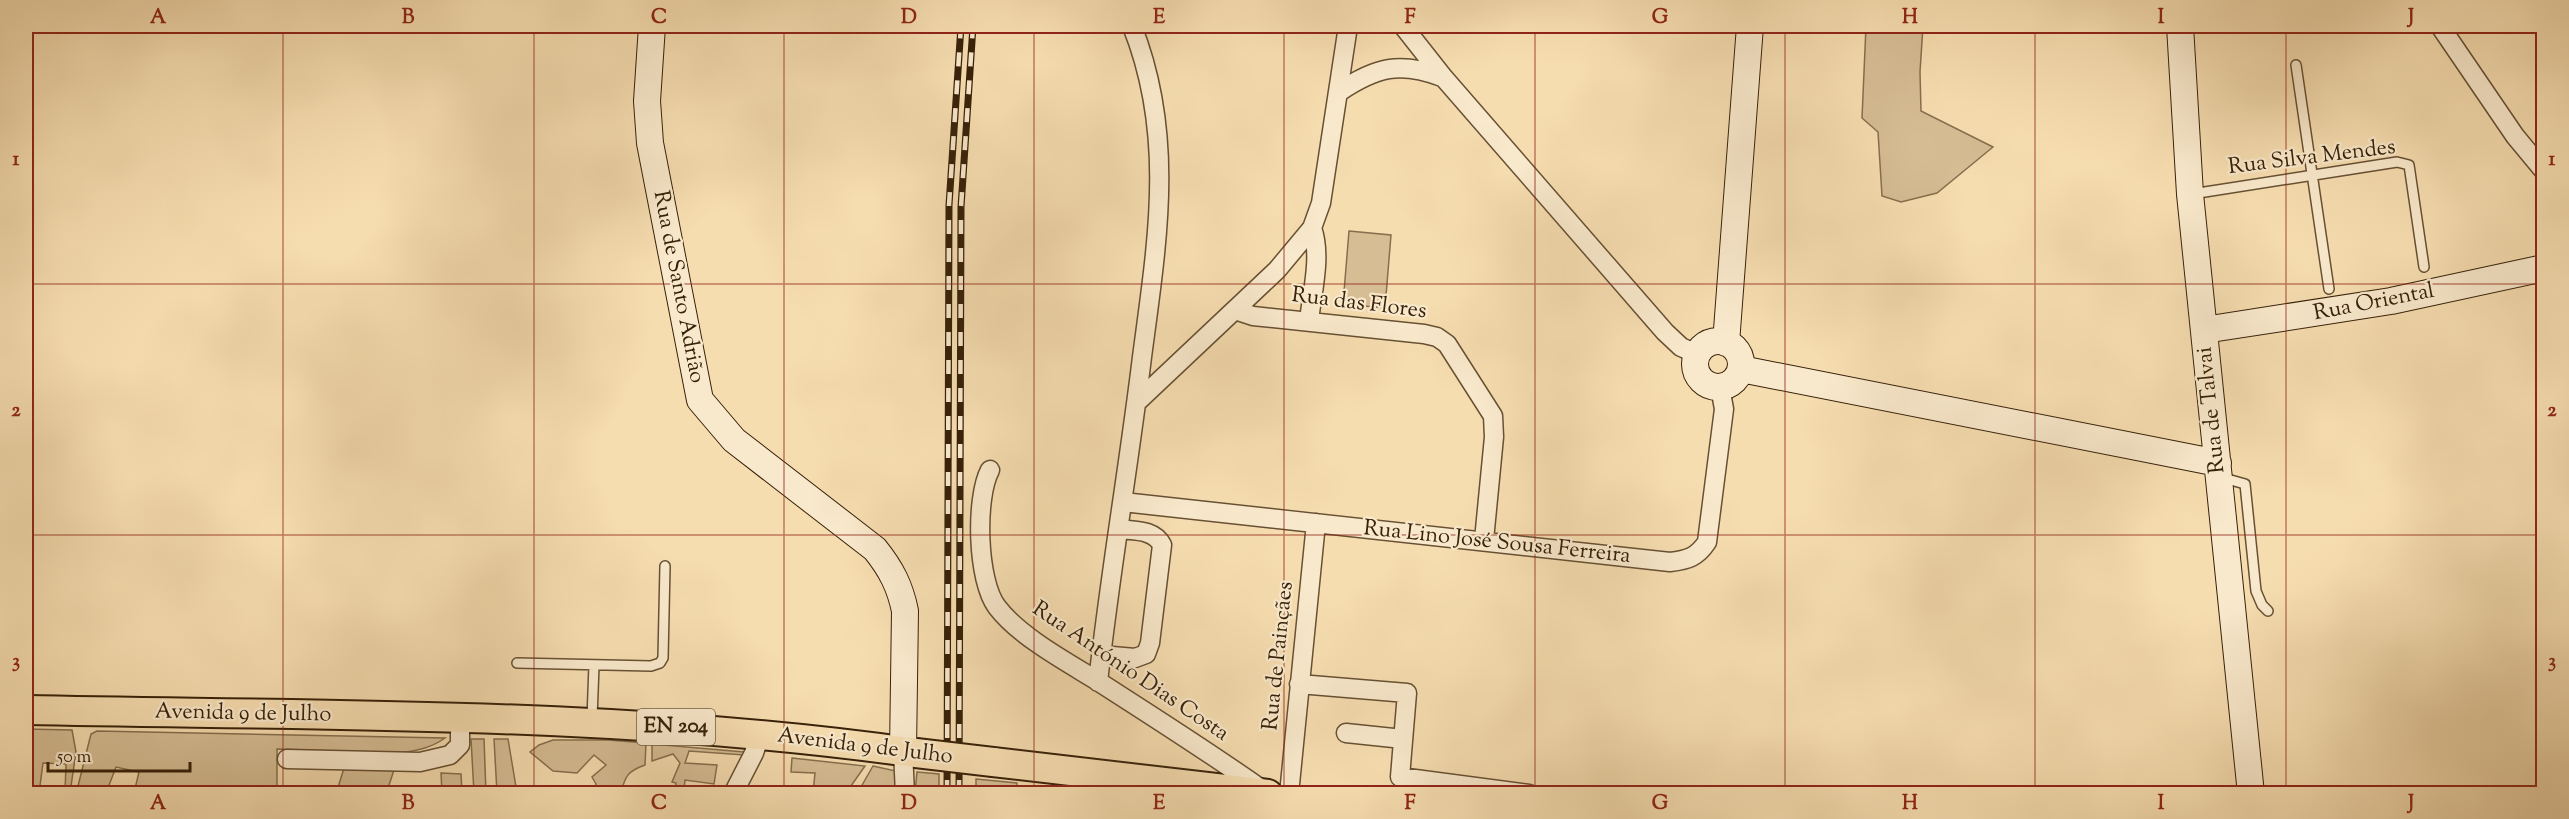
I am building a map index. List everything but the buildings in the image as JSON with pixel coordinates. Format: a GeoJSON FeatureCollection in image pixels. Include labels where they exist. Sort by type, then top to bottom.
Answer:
{"type":"FeatureCollection","features":[{"type":"Feature","properties":{"kind":"main road","name":"Avenida 9 de Julho"},"geometry":{"type":"LineString","coordinates":[[26,710],[592,722],[760,735],[1267,793]]}},
{"type":"Feature","properties":{"kind":"street","name":"Rua de Santo Adrião"},"geometry":{"type":"LineString","coordinates":[[652,26],[647,102],[650,143],[700,400],[734,440],[875,549],[891,570],[901,591],[905,611],[903,711],[910,752]]}},
{"type":"Feature","properties":{"kind":"street"},"geometry":{"type":"LineString","coordinates":[[1098,682],[1160,216],[1161,184],[1156,116],[1150,80],[1132,26]]}},
{"type":"Feature","properties":{"kind":"street"},"geometry":{"type":"LineString","coordinates":[[1137,402],[1277,270],[1312,228],[1321,203],[1348,26]]}},
{"type":"Feature","properties":{"kind":"street"},"geometry":{"type":"LineString","coordinates":[[1403,26],[1444,78],[1665,332],[1681,347],[1698,354]]}},
{"type":"Feature","properties":{"kind":"street"},"geometry":{"type":"LineString","coordinates":[[1726,343],[1750,26]]}},
{"type":"Feature","properties":{"kind":"street","name":"Rua de Talvai"},"geometry":{"type":"LineString","coordinates":[[2180,26],[2190,194],[2251,794]]}},
{"type":"Feature","properties":{"kind":"street"},"geometry":{"type":"LineString","coordinates":[[2440,26],[2515,136],[2544,171]]}},
{"type":"Feature","properties":{"kind":"street"},"geometry":{"type":"LineString","coordinates":[[1339,92],[1368,74],[1403,67],[1420,69],[1444,78]]}},
{"type":"Feature","properties":{"kind":"street"},"geometry":{"type":"LineString","coordinates":[[1309,321],[1316,256],[1316,238],[1312,228]]}},
{"type":"Feature","properties":{"kind":"street","name":"Rua Oriental"},"geometry":{"type":"LineString","coordinates":[[2204,330],[2391,301],[2544,268]]}},
{"type":"Feature","properties":{"kind":"street","name":"Rua das Flores"},"geometry":{"type":"LineString","coordinates":[[1235,310],[1253,316],[1424,334],[1437,337],[1455,352],[1493,416],[1494,437],[1484,540]]}},
{"type":"Feature","properties":{"kind":"street"},"geometry":{"type":"LineString","coordinates":[[1712,342],[1726,343],[1740,356],[1741,369],[1734,382],[1713,387],[1701,380],[1695,368],[1698,354],[1712,342]]}},
{"type":"Feature","properties":{"kind":"street"},"geometry":{"type":"LineString","coordinates":[[1741,369],[2219,470]]}},
{"type":"Feature","properties":{"kind":"street","name":"Rua Lino José Sousa Ferreira"},"geometry":{"type":"LineString","coordinates":[[1123,502],[1670,562],[1686,560],[1699,554],[1707,542],[1724,410],[1720,387]]}},
{"type":"Feature","properties":{"kind":"street","name":"Rua António Dias Costa"},"geometry":{"type":"LineString","coordinates":[[990,470],[982,490],[982,543],[988,590],[995,605],[1006,618],[1098,682],[1267,793]]}},
{"type":"Feature","properties":{"kind":"street","name":"Rua de Painçães"},"geometry":{"type":"LineString","coordinates":[[1289,794],[1316,523]]}},
{"type":"Feature","properties":{"kind":"street"},"geometry":{"type":"LineString","coordinates":[[1101,655],[1135,658],[1146,654],[1150,643],[1162,545],[1157,536],[1150,533],[1119,529]]}},
{"type":"Feature","properties":{"kind":"street"},"geometry":{"type":"LineString","coordinates":[[1299,684],[1407,693],[1400,777],[1529,794]]}},
{"type":"Feature","properties":{"kind":"street","name":"Avenida 9 de Julho"},"geometry":{"type":"LineString","coordinates":[[287,759],[420,762],[450,755],[460,745],[460,719]]}},
{"type":"Feature","properties":{"kind":"street"},"geometry":{"type":"LineString","coordinates":[[1346,733],[1403,739]]}},
{"type":"Feature","properties":{"kind":"street"},"geometry":{"type":"LineString","coordinates":[[733,794],[754,753],[760,735]]}},
{"type":"Feature","properties":{"kind":"street"},"geometry":{"type":"LineString","coordinates":[[905,794],[910,752]]}},
{"type":"Feature","properties":{"kind":"lane"},"geometry":{"type":"LineString","coordinates":[[2296,65],[2329,289]]}},
{"type":"Feature","properties":{"kind":"lane","name":"Rua Silva Mendes"},"geometry":{"type":"LineString","coordinates":[[2190,194],[2397,162],[2409,165],[2424,267]]}},
{"type":"Feature","properties":{"kind":"lane"},"geometry":{"type":"LineString","coordinates":[[2219,470],[2245,484],[2256,591],[2262,605],[2268,611]]}},
{"type":"Feature","properties":{"kind":"lane"},"geometry":{"type":"LineString","coordinates":[[518,663],[651,666],[660,663],[663,658],[665,566]]}},
{"type":"Feature","properties":{"kind":"lane"},"geometry":{"type":"LineString","coordinates":[[592,722],[594,665]]}},
{"type":"Feature","properties":{"kind":"shaded area"},"geometry":{"type":"Polygon","coordinates":[[[1866,26],[1923,26],[1920,72],[1921,111],[1993,147],[1937,193],[1901,202],[1882,196],[1878,132],[1862,118],[1866,26]]]}},
{"type":"Feature","properties":{"kind":"shaded area"},"geometry":{"type":"Polygon","coordinates":[[[1349,231],[1391,235],[1385,308],[1343,304],[1349,231]]]}},
{"type":"Feature","properties":{"kind":"shaded area"},"geometry":{"type":"Polygon","coordinates":[[[26,729],[72,730],[76,752],[70,793],[65,793],[66,764],[43,763],[39,793],[26,793],[26,729]]]}},
{"type":"Feature","properties":{"kind":"shaded area"},"geometry":{"type":"Polygon","coordinates":[[[97,731],[445,738],[423,748],[399,753],[277,749],[277,793],[134,793],[139,772],[116,767],[106,793],[95,793],[78,786],[91,734],[97,731]]]}},
{"type":"Feature","properties":{"kind":"shaded area"},"geometry":{"type":"Polygon","coordinates":[[[471,739],[484,739],[486,793],[474,793],[471,739]]]}},
{"type":"Feature","properties":{"kind":"shaded area"},"geometry":{"type":"Polygon","coordinates":[[[494,739],[508,739],[517,793],[497,793],[494,739]]]}},
{"type":"Feature","properties":{"kind":"shaded area"},"geometry":{"type":"Polygon","coordinates":[[[553,740],[646,743],[645,765],[628,775],[621,793],[593,793],[596,784],[592,777],[606,765],[594,755],[577,773],[553,771],[530,752],[539,745],[553,740]]]}},
{"type":"Feature","properties":{"kind":"shaded area"},"geometry":{"type":"Polygon","coordinates":[[[652,744],[744,752],[744,755],[689,751],[685,763],[717,765],[714,784],[685,780],[684,790],[675,789],[676,783],[672,782],[680,763],[673,754],[652,761],[652,744]]]}},
{"type":"Feature","properties":{"kind":"shaded area"},"geometry":{"type":"Polygon","coordinates":[[[792,758],[865,766],[846,793],[813,793],[815,773],[791,772],[792,758]]]}},
{"type":"Feature","properties":{"kind":"shaded area"},"geometry":{"type":"Polygon","coordinates":[[[873,766],[896,771],[896,793],[857,794],[873,766]]]}},
{"type":"Feature","properties":{"kind":"shaded area"},"geometry":{"type":"Polygon","coordinates":[[[344,768],[394,770],[387,791],[367,786],[364,793],[336,794],[344,768]]]}},
{"type":"Feature","properties":{"kind":"shaded area"},"geometry":{"type":"Polygon","coordinates":[[[917,772],[939,774],[939,793],[915,793],[917,772]]]}},
{"type":"Feature","properties":{"kind":"shaded area"},"geometry":{"type":"Polygon","coordinates":[[[441,773],[461,774],[462,793],[442,793],[441,773]]]}},
{"type":"Feature","properties":{"kind":"shaded area"},"geometry":{"type":"Polygon","coordinates":[[[976,779],[1017,783],[1017,788],[1010,793],[976,793],[976,779]]]}},
{"type":"Feature","properties":{"kind":"railway"},"geometry":{"type":"LineString","coordinates":[[947,794],[949,205],[961,26]]}},
{"type":"Feature","properties":{"kind":"railway"},"geometry":{"type":"LineString","coordinates":[[959,794],[961,207],[973,26]]}}]}
